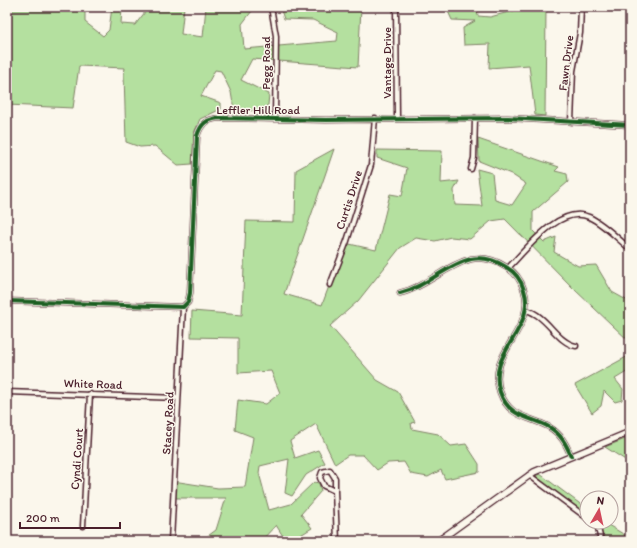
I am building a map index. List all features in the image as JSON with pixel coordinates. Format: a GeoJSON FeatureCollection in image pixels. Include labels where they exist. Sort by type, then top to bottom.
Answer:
{"type":"FeatureCollection","features":[{"type":"Feature","properties":{"kind":"main road"},"geometry":{"type":"LineString","coordinates":[[438,541],[529,475],[630,432]]}},
{"type":"Feature","properties":{"kind":"street","name":"Pegg Road"},"geometry":{"type":"LineString","coordinates":[[271,7],[276,36],[275,119]]}},
{"type":"Feature","properties":{"kind":"street","name":"Vantage Drive"},"geometry":{"type":"LineString","coordinates":[[396,7],[397,118]]}},
{"type":"Feature","properties":{"kind":"street","name":"Fawn Drive"},"geometry":{"type":"LineString","coordinates":[[571,122],[573,71],[580,33],[581,7]]}},
{"type":"Feature","properties":{"kind":"street","name":"Leffler Hill Road"},"geometry":{"type":"LineString","coordinates":[[183,307],[188,302],[190,293],[198,130],[204,122],[214,119],[330,120],[375,118],[517,118],[629,125]]}},
{"type":"Feature","properties":{"kind":"street","name":"Curtis Drive"},"geometry":{"type":"LineString","coordinates":[[330,286],[347,241],[371,165],[375,118]]}},
{"type":"Feature","properties":{"kind":"street"},"geometry":{"type":"LineString","coordinates":[[471,169],[474,158],[475,118]]}},
{"type":"Feature","properties":{"kind":"street"},"geometry":{"type":"LineString","coordinates":[[629,125],[630,118]]}},
{"type":"Feature","properties":{"kind":"street"},"geometry":{"type":"LineString","coordinates":[[508,268],[557,220],[568,215],[580,215],[590,218],[630,249]]}},
{"type":"Feature","properties":{"kind":"street"},"geometry":{"type":"LineString","coordinates":[[400,293],[414,290],[461,262],[472,259],[493,260],[508,268],[518,277],[526,294],[526,310],[520,328],[499,361],[497,375],[500,392],[506,403],[518,415],[550,428],[559,435],[571,456]]}},
{"type":"Feature","properties":{"kind":"street"},"geometry":{"type":"LineString","coordinates":[[7,301],[183,307]]}},
{"type":"Feature","properties":{"kind":"street","name":"Stacey Road"},"geometry":{"type":"LineString","coordinates":[[171,541],[183,307]]}},
{"type":"Feature","properties":{"kind":"street"},"geometry":{"type":"LineString","coordinates":[[526,310],[539,315],[568,344],[576,346]]}},
{"type":"Feature","properties":{"kind":"street","name":"White Road"},"geometry":{"type":"LineString","coordinates":[[7,392],[178,398]]}},
{"type":"Feature","properties":{"kind":"street","name":"Cyndi Court"},"geometry":{"type":"LineString","coordinates":[[83,526],[90,394]]}},
{"type":"Feature","properties":{"kind":"street"},"geometry":{"type":"LineString","coordinates":[[335,491],[321,483],[320,475],[324,471],[330,470],[334,474],[335,491],[337,541]]}},
{"type":"Feature","properties":{"kind":"street"},"geometry":{"type":"LineString","coordinates":[[529,475],[579,512]]}},
{"type":"Feature","properties":{"kind":"street"},"geometry":{"type":"LineString","coordinates":[[598,530],[601,541]]}},
{"type":"Feature","properties":{"kind":"green space"},"geometry":{"type":"Polygon","coordinates":[[[7,7],[85,7],[85,22],[103,36],[109,30],[112,7],[122,7],[121,24],[135,25],[149,7],[184,7],[181,34],[203,37],[206,7],[255,7],[242,24],[244,49],[337,41],[338,32],[313,20],[284,19],[280,7],[361,7],[358,67],[252,59],[241,80],[269,94],[268,105],[260,111],[234,110],[231,92],[221,71],[215,70],[201,96],[221,103],[221,109],[200,119],[194,133],[192,164],[178,165],[155,146],[140,147],[126,142],[125,68],[79,66],[73,108],[7,105],[7,7]]]}},
{"type":"Feature","properties":{"kind":"green space"},"geometry":{"type":"Polygon","coordinates":[[[446,7],[477,7],[478,16],[490,17],[528,7],[546,7],[545,116],[535,115],[529,65],[489,68],[490,44],[464,45],[463,28],[475,21],[452,20],[446,7]]]}},
{"type":"Feature","properties":{"kind":"green space"},"geometry":{"type":"Polygon","coordinates":[[[478,139],[559,167],[555,171],[567,174],[568,182],[533,212],[533,231],[544,242],[556,237],[554,252],[578,266],[596,265],[612,292],[630,302],[630,342],[575,290],[505,219],[491,221],[470,239],[451,237],[435,241],[416,238],[400,248],[358,301],[330,326],[377,380],[398,392],[415,422],[411,423],[412,429],[438,434],[451,446],[466,444],[479,464],[479,472],[445,479],[441,470],[428,477],[411,474],[404,462],[388,463],[377,470],[363,455],[348,455],[335,464],[316,424],[290,441],[295,458],[318,450],[325,463],[306,475],[292,496],[285,493],[289,459],[260,466],[259,473],[269,510],[291,504],[314,482],[319,483],[321,491],[301,514],[312,528],[291,541],[286,541],[276,525],[261,541],[201,541],[216,530],[226,498],[172,498],[173,481],[218,488],[245,487],[253,437],[235,430],[238,400],[266,404],[280,393],[271,371],[238,373],[238,338],[191,337],[192,311],[242,315],[246,221],[295,222],[296,170],[334,149],[284,294],[322,305],[345,243],[376,250],[390,194],[402,196],[407,168],[377,158],[377,150],[442,151],[441,183],[459,181],[454,190],[455,205],[482,206],[477,169],[492,173],[495,200],[512,205],[526,184],[511,174],[479,161],[478,139]]]}},
{"type":"Feature","properties":{"kind":"green space"},"geometry":{"type":"Polygon","coordinates":[[[630,355],[630,370],[615,379],[623,389],[622,400],[615,402],[604,391],[601,406],[592,413],[575,385],[630,355]]]}},
{"type":"Feature","properties":{"kind":"green space"},"geometry":{"type":"Polygon","coordinates":[[[630,437],[630,463],[605,447],[630,437]]]}},
{"type":"Feature","properties":{"kind":"green space"},"geometry":{"type":"Polygon","coordinates":[[[540,474],[579,503],[579,510],[535,476],[540,474]]]}},
{"type":"Feature","properties":{"kind":"green space"},"geometry":{"type":"Polygon","coordinates":[[[600,530],[616,530],[630,538],[630,541],[603,541],[600,530]]]}},
{"type":"Feature","properties":{"kind":"cycle path"},"geometry":{"type":"LineString","coordinates":[[7,301],[183,307],[188,302],[190,293],[197,136],[200,128],[205,122],[211,119],[326,120],[508,118],[630,125]]}},
{"type":"Feature","properties":{"kind":"cycle path"},"geometry":{"type":"LineString","coordinates":[[400,293],[419,286],[453,266],[471,259],[480,258],[493,261],[506,267],[515,274],[523,286],[526,304],[524,317],[505,352],[500,365],[498,378],[500,392],[504,401],[514,412],[542,423],[557,433],[565,443],[571,456]]}}]}
